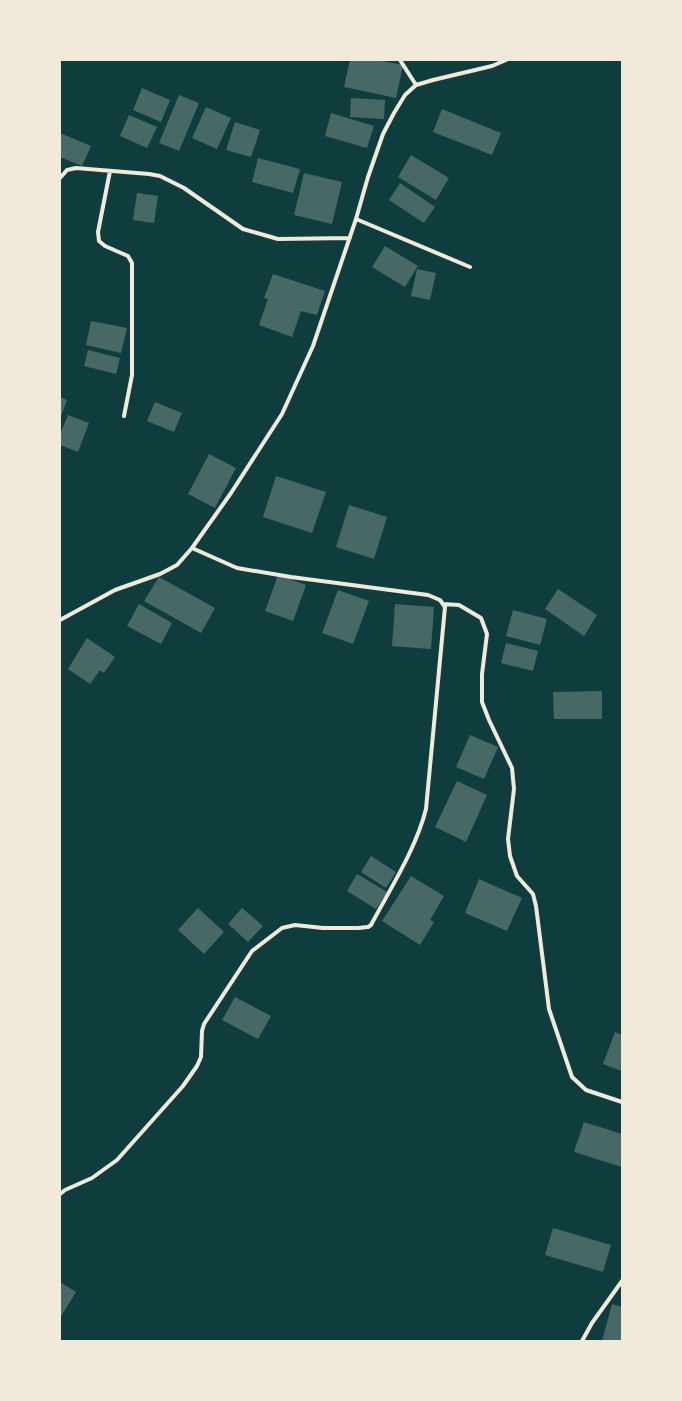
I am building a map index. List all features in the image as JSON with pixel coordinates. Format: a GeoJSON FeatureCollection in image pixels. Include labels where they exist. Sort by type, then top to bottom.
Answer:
{"type":"FeatureCollection","features":[{"type":"Feature","properties":{"kind":"street"},"geometry":{"type":"LineString","coordinates":[[400,60],[416,85]]}},
{"type":"Feature","properties":{"kind":"street"},"geometry":{"type":"LineString","coordinates":[[60,620],[115,590],[160,574],[177,564],[192,548],[231,493],[282,414],[313,346],[350,238],[368,177],[383,134],[405,95],[416,85],[492,66],[506,60]]}},
{"type":"Feature","properties":{"kind":"street"},"geometry":{"type":"LineString","coordinates":[[60,178],[67,170],[76,168],[160,176],[184,188],[243,229],[278,239],[350,238]]}},
{"type":"Feature","properties":{"kind":"street"},"geometry":{"type":"LineString","coordinates":[[110,171],[98,232],[99,241],[105,246],[128,256],[132,263],[132,375],[124,416]]}},
{"type":"Feature","properties":{"kind":"street"},"geometry":{"type":"LineString","coordinates":[[356,219],[470,267]]}},
{"type":"Feature","properties":{"kind":"street"},"geometry":{"type":"LineString","coordinates":[[60,1194],[65,1190],[92,1178],[117,1160],[183,1086],[197,1066],[201,1057],[202,1031],[204,1024],[252,951],[282,928],[295,925],[323,928],[358,928],[368,927],[371,925],[402,869],[422,824],[426,810],[445,608],[440,600],[428,595],[291,577],[237,568],[192,548]]}},
{"type":"Feature","properties":{"kind":"street"},"geometry":{"type":"LineString","coordinates":[[443,604],[459,605],[481,618],[487,634],[482,674],[482,702],[512,768],[514,789],[508,839],[510,856],[517,876],[533,894],[536,906],[549,1009],[554,1028],[572,1077],[586,1090],[622,1102]]}},
{"type":"Feature","properties":{"kind":"street"},"geometry":{"type":"LineString","coordinates":[[582,1341],[592,1323],[622,1281]]}},
{"type":"Feature","properties":{"kind":"building"},"geometry":{"type":"Polygon","coordinates":[[[350,60],[377,60],[403,65],[396,98],[344,87],[350,60]]]}},
{"type":"Feature","properties":{"kind":"building"},"geometry":{"type":"Polygon","coordinates":[[[142,88],[170,100],[161,122],[133,110],[142,88]]]}},
{"type":"Feature","properties":{"kind":"building"},"geometry":{"type":"Polygon","coordinates":[[[179,95],[199,103],[179,151],[159,143],[179,95]]]}},
{"type":"Feature","properties":{"kind":"building"},"geometry":{"type":"Polygon","coordinates":[[[351,98],[385,100],[384,119],[350,117],[351,98]]]}},
{"type":"Feature","properties":{"kind":"building"},"geometry":{"type":"Polygon","coordinates":[[[206,107],[231,118],[217,149],[192,138],[206,107]]]}},
{"type":"Feature","properties":{"kind":"building"},"geometry":{"type":"Polygon","coordinates":[[[442,109],[501,133],[492,155],[433,132],[442,109]]]}},
{"type":"Feature","properties":{"kind":"building"},"geometry":{"type":"Polygon","coordinates":[[[331,113],[374,126],[367,148],[325,136],[331,113]]]}},
{"type":"Feature","properties":{"kind":"building"},"geometry":{"type":"Polygon","coordinates":[[[129,115],[157,127],[147,148],[120,136],[129,115]]]}},
{"type":"Feature","properties":{"kind":"building"},"geometry":{"type":"Polygon","coordinates":[[[235,122],[260,130],[251,157],[226,150],[235,122]]]}},
{"type":"Feature","properties":{"kind":"building"},"geometry":{"type":"Polygon","coordinates":[[[60,133],[91,146],[82,166],[60,157],[60,133]]]}},
{"type":"Feature","properties":{"kind":"building"},"geometry":{"type":"Polygon","coordinates":[[[411,155],[449,178],[436,200],[398,177],[411,155]]]}},
{"type":"Feature","properties":{"kind":"building"},"geometry":{"type":"Polygon","coordinates":[[[258,158],[300,169],[293,193],[252,182],[258,158]]]}},
{"type":"Feature","properties":{"kind":"building"},"geometry":{"type":"Polygon","coordinates":[[[304,173],[342,182],[332,224],[294,215],[304,173]]]}},
{"type":"Feature","properties":{"kind":"building"},"geometry":{"type":"Polygon","coordinates":[[[400,183],[435,207],[424,223],[389,200],[400,183]]]}},
{"type":"Feature","properties":{"kind":"building"},"geometry":{"type":"Polygon","coordinates":[[[137,193],[158,196],[154,223],[133,220],[137,193]]]}},
{"type":"Feature","properties":{"kind":"building"},"geometry":{"type":"Polygon","coordinates":[[[385,246],[418,266],[405,287],[372,267],[385,246]]]}},
{"type":"Feature","properties":{"kind":"building"},"geometry":{"type":"Polygon","coordinates":[[[417,269],[436,273],[430,300],[411,296],[417,269]]]}},
{"type":"Feature","properties":{"kind":"building"},"geometry":{"type":"Polygon","coordinates":[[[273,274],[325,291],[317,315],[301,311],[292,337],[259,325],[268,299],[264,298],[273,274]]]}},
{"type":"Feature","properties":{"kind":"building"},"geometry":{"type":"Polygon","coordinates":[[[91,321],[127,328],[121,353],[86,345],[91,321]]]}},
{"type":"Feature","properties":{"kind":"building"},"geometry":{"type":"Polygon","coordinates":[[[88,350],[120,358],[116,374],[84,366],[88,350]]]}},
{"type":"Feature","properties":{"kind":"building"},"geometry":{"type":"Polygon","coordinates":[[[60,397],[67,400],[60,419],[60,397]]]}},
{"type":"Feature","properties":{"kind":"building"},"geometry":{"type":"Polygon","coordinates":[[[155,402],[182,413],[174,432],[147,421],[155,402]]]}},
{"type":"Feature","properties":{"kind":"building"},"geometry":{"type":"Polygon","coordinates":[[[68,415],[89,423],[78,452],[60,445],[60,434],[68,415]]]}},
{"type":"Feature","properties":{"kind":"building"},"geometry":{"type":"Polygon","coordinates":[[[209,454],[236,468],[215,508],[188,494],[209,454]]]}},
{"type":"Feature","properties":{"kind":"building"},"geometry":{"type":"Polygon","coordinates":[[[276,476],[326,492],[312,533],[263,517],[276,476]]]}},
{"type":"Feature","properties":{"kind":"building"},"geometry":{"type":"Polygon","coordinates":[[[349,505],[387,517],[374,559],[336,547],[349,505]]]}},
{"type":"Feature","properties":{"kind":"building"},"geometry":{"type":"Polygon","coordinates":[[[278,575],[306,585],[293,621],[265,611],[278,575]]]}},
{"type":"Feature","properties":{"kind":"building"},"geometry":{"type":"Polygon","coordinates":[[[159,577],[215,608],[201,633],[144,601],[159,577]]]}},
{"type":"Feature","properties":{"kind":"building"},"geometry":{"type":"Polygon","coordinates":[[[558,589],[597,615],[584,636],[545,609],[558,589]]]}},
{"type":"Feature","properties":{"kind":"building"},"geometry":{"type":"Polygon","coordinates":[[[338,590],[369,601],[353,644],[322,633],[338,590]]]}},
{"type":"Feature","properties":{"kind":"building"},"geometry":{"type":"Polygon","coordinates":[[[139,604],[172,623],[161,644],[127,626],[139,604]]]}},
{"type":"Feature","properties":{"kind":"building"},"geometry":{"type":"Polygon","coordinates":[[[395,604],[434,607],[431,649],[392,646],[395,604]]]}},
{"type":"Feature","properties":{"kind":"building"},"geometry":{"type":"Polygon","coordinates":[[[513,610],[547,619],[540,645],[506,636],[513,610]]]}},
{"type":"Feature","properties":{"kind":"building"},"geometry":{"type":"Polygon","coordinates":[[[87,638],[115,657],[104,673],[100,670],[90,684],[68,669],[87,638]]]}},
{"type":"Feature","properties":{"kind":"building"},"geometry":{"type":"Polygon","coordinates":[[[506,643],[538,651],[533,671],[501,663],[506,643]]]}},
{"type":"Feature","properties":{"kind":"building"},"geometry":{"type":"Polygon","coordinates":[[[602,691],[602,719],[554,719],[553,692],[602,691]]]}},
{"type":"Feature","properties":{"kind":"building"},"geometry":{"type":"Polygon","coordinates":[[[470,735],[498,747],[484,779],[456,767],[470,735]]]}},
{"type":"Feature","properties":{"kind":"building"},"geometry":{"type":"Polygon","coordinates":[[[457,781],[487,795],[466,842],[435,827],[457,781]]]}},
{"type":"Feature","properties":{"kind":"building"},"geometry":{"type":"Polygon","coordinates":[[[371,856],[396,872],[386,888],[361,872],[371,856]]]}},
{"type":"Feature","properties":{"kind":"building"},"geometry":{"type":"Polygon","coordinates":[[[357,874],[387,892],[376,909],[347,891],[357,874]]]}},
{"type":"Feature","properties":{"kind":"building"},"geometry":{"type":"Polygon","coordinates":[[[411,876],[444,896],[430,920],[434,922],[420,945],[382,921],[411,876]]]}},
{"type":"Feature","properties":{"kind":"building"},"geometry":{"type":"Polygon","coordinates":[[[479,879],[522,898],[507,931],[465,913],[479,879]]]}},
{"type":"Feature","properties":{"kind":"building"},"geometry":{"type":"Polygon","coordinates":[[[198,908],[224,932],[204,954],[178,930],[198,908]]]}},
{"type":"Feature","properties":{"kind":"building"},"geometry":{"type":"Polygon","coordinates":[[[242,908],[263,926],[248,942],[228,924],[242,908]]]}},
{"type":"Feature","properties":{"kind":"building"},"geometry":{"type":"Polygon","coordinates":[[[235,997],[271,1016],[258,1039],[222,1020],[235,997]]]}},
{"type":"Feature","properties":{"kind":"building"},"geometry":{"type":"Polygon","coordinates":[[[615,1032],[622,1035],[622,1071],[603,1064],[615,1032]]]}},
{"type":"Feature","properties":{"kind":"building"},"geometry":{"type":"Polygon","coordinates":[[[584,1122],[622,1134],[622,1167],[574,1152],[584,1122]]]}},
{"type":"Feature","properties":{"kind":"building"},"geometry":{"type":"Polygon","coordinates":[[[553,1228],[611,1245],[603,1272],[545,1255],[553,1228]]]}},
{"type":"Feature","properties":{"kind":"building"},"geometry":{"type":"Polygon","coordinates":[[[60,1282],[76,1292],[60,1318],[60,1282]]]}},
{"type":"Feature","properties":{"kind":"building"},"geometry":{"type":"Polygon","coordinates":[[[612,1304],[622,1307],[622,1341],[602,1341],[612,1304]]]}}]}
